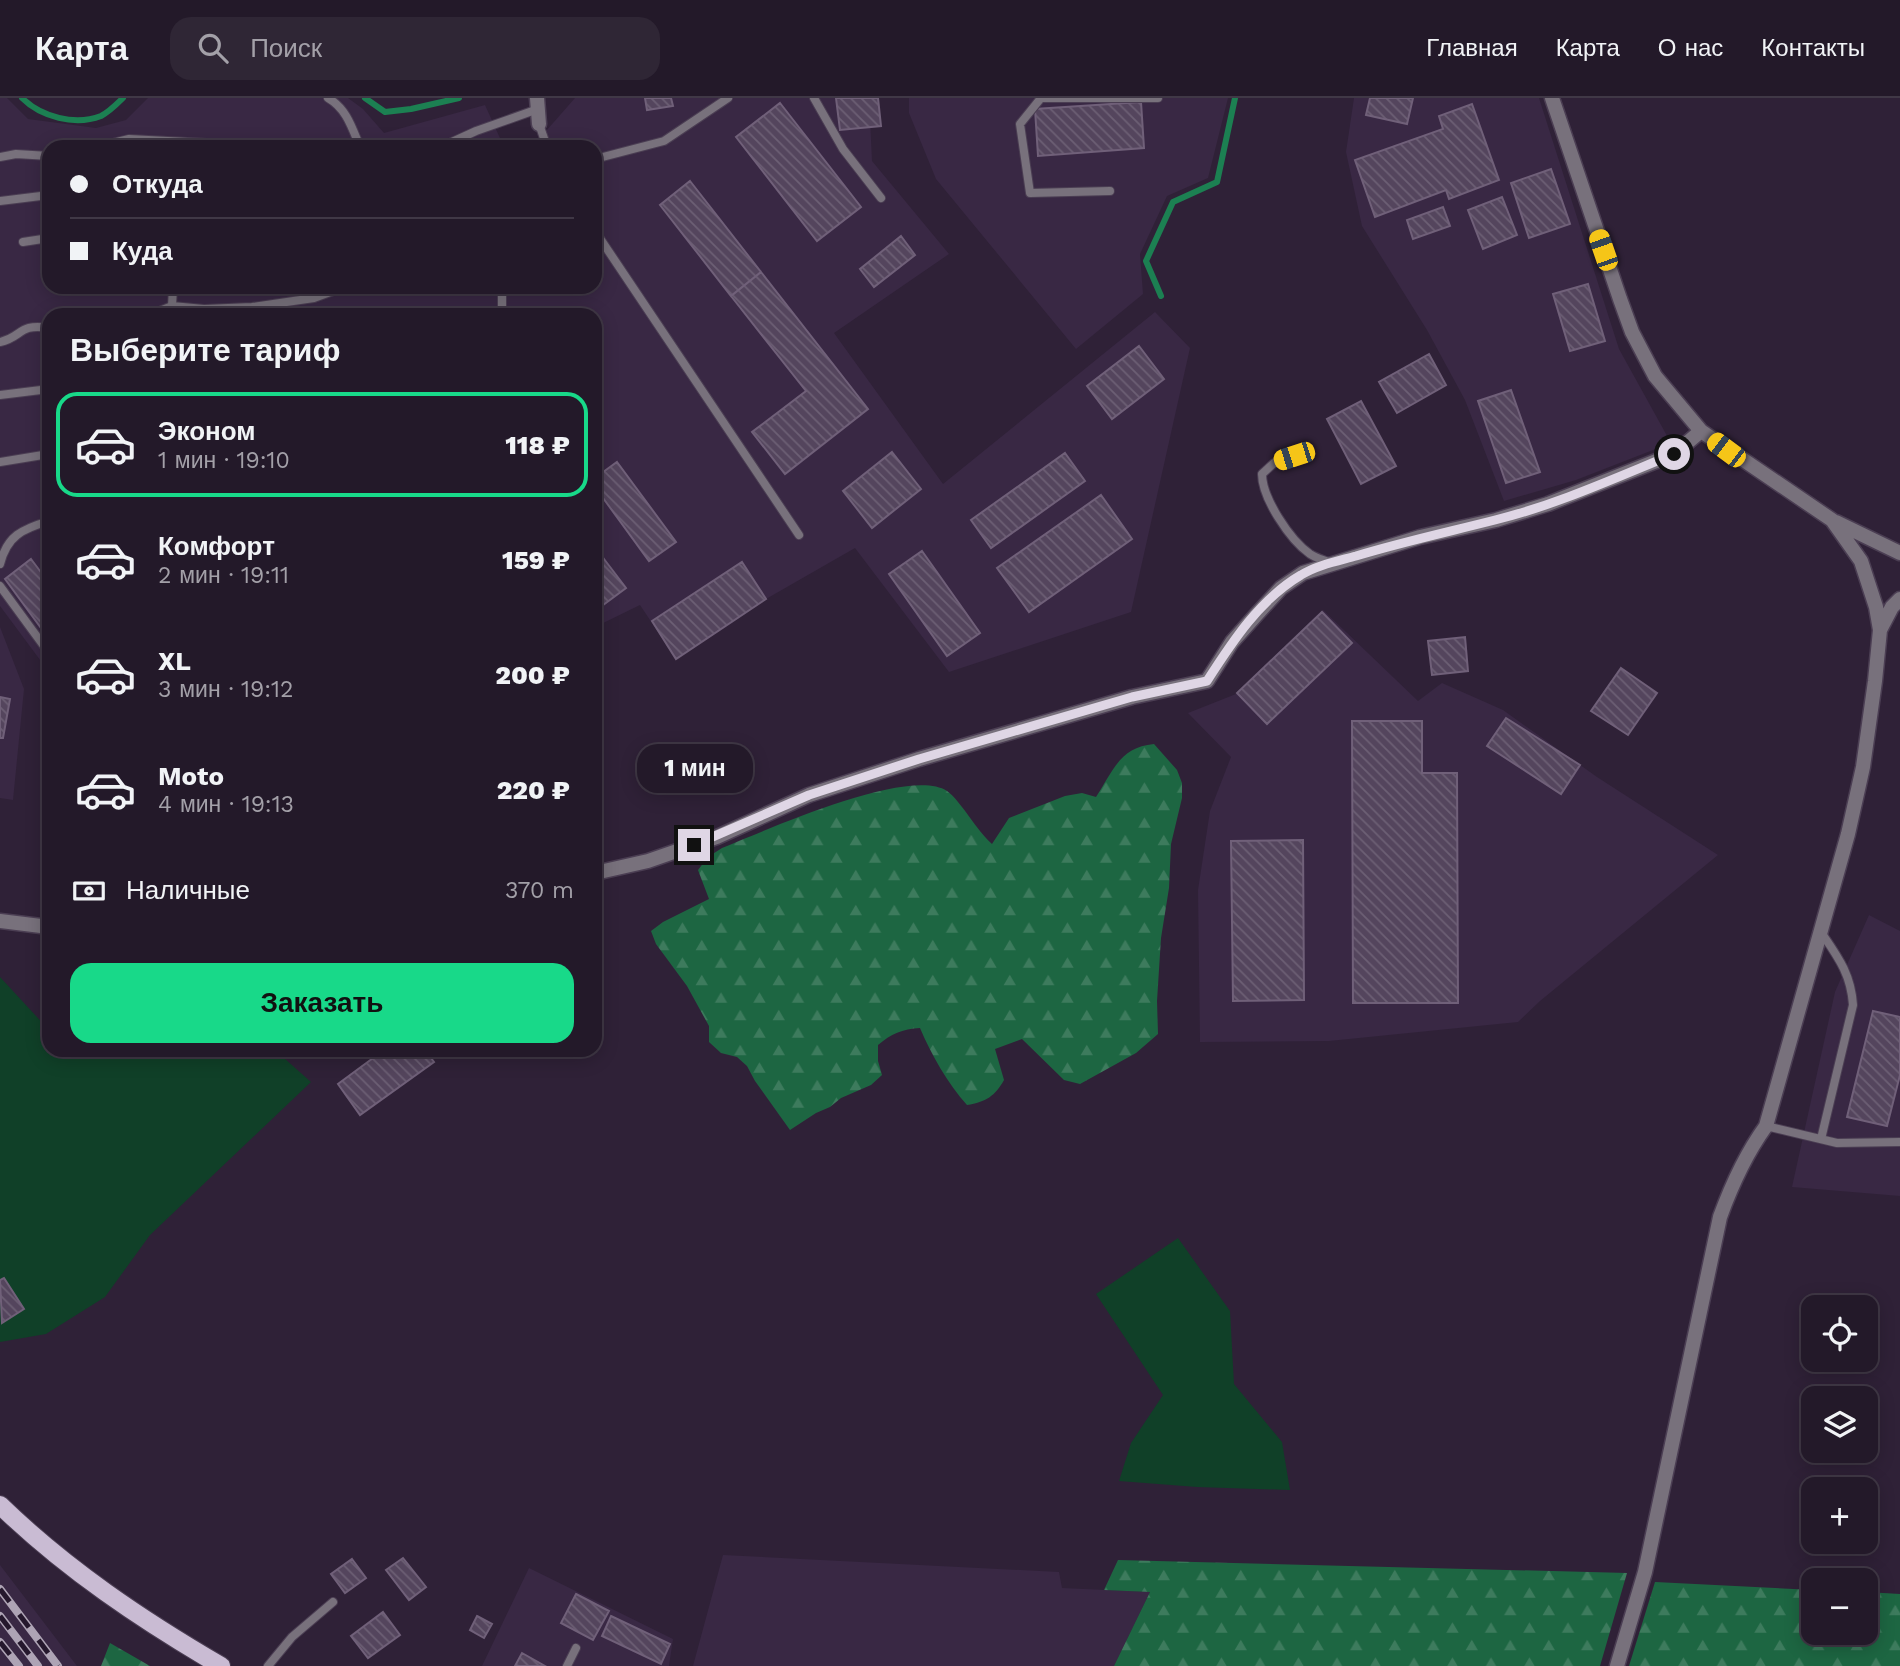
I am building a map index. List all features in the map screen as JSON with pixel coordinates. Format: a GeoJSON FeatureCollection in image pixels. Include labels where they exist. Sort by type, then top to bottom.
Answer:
{"type":"FeatureCollection","features":[{"type":"Feature","properties":{"kind":"main road"},"geometry":{"type":"LineString","coordinates":[[0,1505],[65,1562],[129,1609],[221,1666]]}},
{"type":"Feature","properties":{"kind":"street"},"geometry":{"type":"LineString","coordinates":[[1552,98],[1632,332],[1655,376],[1701,431],[1726,450],[1832,520],[1900,553]]}},
{"type":"Feature","properties":{"kind":"street"},"geometry":{"type":"LineString","coordinates":[[602,872],[648,862],[717,837],[809,795],[931,755],[1132,697],[1207,681],[1232,642],[1281,588],[1303,573],[1420,537],[1496,520],[1548,504],[1674,454],[1701,431]]}},
{"type":"Feature","properties":{"kind":"street"},"geometry":{"type":"LineString","coordinates":[[1617,1666],[1645,1572],[1720,1217],[1732,1182],[1766,1126],[1848,834],[1863,767],[1880,631],[1874,597],[1861,562],[1832,520]]}},
{"type":"Feature","properties":{"kind":"street"},"geometry":{"type":"LineString","coordinates":[[1880,631],[1892,607],[1900,599]]}},
{"type":"Feature","properties":{"kind":"street"},"geometry":{"type":"LineString","coordinates":[[0,921],[42,926]]}},
{"type":"Feature","properties":{"kind":"lane"},"geometry":{"type":"LineString","coordinates":[[328,98],[338,104],[346,114],[357,140]]}},
{"type":"Feature","properties":{"kind":"lane"},"geometry":{"type":"LineString","coordinates":[[602,157],[664,141],[728,98]]}},
{"type":"Feature","properties":{"kind":"lane"},"geometry":{"type":"LineString","coordinates":[[814,98],[843,149],[881,198]]}},
{"type":"Feature","properties":{"kind":"lane"},"geometry":{"type":"LineString","coordinates":[[1110,191],[1030,193],[1020,124],[1041,98],[1158,98]]}},
{"type":"Feature","properties":{"kind":"lane"},"geometry":{"type":"LineString","coordinates":[[457,140],[538,110],[545,140]]}},
{"type":"Feature","properties":{"kind":"lane"},"geometry":{"type":"LineString","coordinates":[[0,157],[16,154],[42,156]]}},
{"type":"Feature","properties":{"kind":"lane"},"geometry":{"type":"LineString","coordinates":[[0,201],[42,196]]}},
{"type":"Feature","properties":{"kind":"lane"},"geometry":{"type":"LineString","coordinates":[[23,242],[42,239]]}},
{"type":"Feature","properties":{"kind":"lane"},"geometry":{"type":"LineString","coordinates":[[602,241],[799,535]]}},
{"type":"Feature","properties":{"kind":"lane"},"geometry":{"type":"LineString","coordinates":[[172,306],[173,294]]}},
{"type":"Feature","properties":{"kind":"lane"},"geometry":{"type":"LineString","coordinates":[[228,308],[252,307],[325,294]]}},
{"type":"Feature","properties":{"kind":"lane"},"geometry":{"type":"LineString","coordinates":[[167,308],[193,308]]}},
{"type":"Feature","properties":{"kind":"lane"},"geometry":{"type":"LineString","coordinates":[[0,342],[24,327],[42,328]]}},
{"type":"Feature","properties":{"kind":"lane"},"geometry":{"type":"LineString","coordinates":[[0,395],[42,390]]}},
{"type":"Feature","properties":{"kind":"lane"},"geometry":{"type":"LineString","coordinates":[[0,462],[42,455]]}},
{"type":"Feature","properties":{"kind":"lane"},"geometry":{"type":"LineString","coordinates":[[1294,456],[1274,463],[1262,474],[1262,484],[1290,535],[1310,554],[1331,563]]}},
{"type":"Feature","properties":{"kind":"lane"},"geometry":{"type":"LineString","coordinates":[[0,564],[4,548],[11,539],[23,530],[42,524]]}},
{"type":"Feature","properties":{"kind":"lane"},"geometry":{"type":"LineString","coordinates":[[0,586],[42,643]]}},
{"type":"Feature","properties":{"kind":"lane"},"geometry":{"type":"LineString","coordinates":[[1821,932],[1841,962],[1852,985],[1853,1005],[1821,1139]]}},
{"type":"Feature","properties":{"kind":"lane"},"geometry":{"type":"LineString","coordinates":[[1766,1126],[1837,1143],[1900,1142]]}},
{"type":"Feature","properties":{"kind":"lane"},"geometry":{"type":"LineString","coordinates":[[268,1666],[292,1637],[333,1602]]}},
{"type":"Feature","properties":{"kind":"lane"},"geometry":{"type":"LineString","coordinates":[[567,1666],[576,1648]]}},
{"type":"Feature","properties":{"kind":"shaded area"},"geometry":{"type":"Polygon","coordinates":[[[0,98],[7,98],[28,119],[96,128],[126,120],[148,98],[348,98],[363,109],[384,133],[485,105],[501,140],[42,140],[42,294],[602,294],[602,140],[538,140],[575,98],[869,98],[872,161],[949,254],[834,333],[943,484],[1155,312],[1190,348],[1131,612],[949,672],[855,548],[766,599],[676,659],[640,605],[602,624],[602,308],[42,308],[42,663],[0,606],[0,98]]]}},
{"type":"Feature","properties":{"kind":"shaded area"},"geometry":{"type":"Polygon","coordinates":[[[909,98],[1228,98],[1208,178],[1167,196],[1140,254],[1143,294],[1076,349],[936,179],[909,113],[909,98]]]}},
{"type":"Feature","properties":{"kind":"shaded area"},"geometry":{"type":"Polygon","coordinates":[[[1354,98],[1539,98],[1619,349],[1671,443],[1576,480],[1504,501],[1465,400],[1427,330],[1362,226],[1346,152],[1354,98]]]}},
{"type":"Feature","properties":{"kind":"shaded area"},"geometry":{"type":"Polygon","coordinates":[[[1323,610],[1418,701],[1442,683],[1503,710],[1597,777],[1718,855],[1518,1022],[1329,1041],[1200,1042],[1198,890],[1210,811],[1231,757],[1188,713],[1236,694],[1323,610]]]}},
{"type":"Feature","properties":{"kind":"shaded area"},"geometry":{"type":"Polygon","coordinates":[[[0,627],[24,689],[13,800],[0,798],[0,627]]]}},
{"type":"Feature","properties":{"kind":"shaded area"},"geometry":{"type":"Polygon","coordinates":[[[1869,915],[1900,931],[1900,1196],[1792,1187],[1835,992],[1869,915]]]}},
{"type":"Feature","properties":{"kind":"shaded area"},"geometry":{"type":"Polygon","coordinates":[[[723,1555],[1059,1572],[1062,1588],[1150,1592],[1114,1666],[693,1666],[723,1555]]]}},
{"type":"Feature","properties":{"kind":"shaded area"},"geometry":{"type":"Polygon","coordinates":[[[0,1565],[77,1666],[0,1666],[0,1565]]]}},
{"type":"Feature","properties":{"kind":"shaded area"},"geometry":{"type":"Polygon","coordinates":[[[529,1568],[673,1639],[669,1666],[482,1666],[529,1568]]]}},
{"type":"Feature","properties":{"kind":"green space"},"geometry":{"type":"Polygon","coordinates":[[[1154,744],[1177,770],[1182,783],[1182,798],[1171,844],[1169,888],[1161,938],[1158,1034],[1136,1053],[1080,1084],[1064,1080],[1022,1039],[995,1049],[1004,1080],[989,1097],[967,1105],[940,1068],[920,1028],[897,1033],[878,1045],[878,1061],[882,1075],[871,1085],[841,1098],[790,1130],[747,1066],[737,1057],[721,1053],[709,1042],[709,1026],[687,986],[656,944],[651,931],[709,899],[698,870],[708,857],[722,848],[770,828],[870,794],[901,787],[928,786],[952,795],[992,844],[1009,818],[1065,796],[1082,793],[1096,797],[1125,755],[1142,746],[1154,744]]]}},
{"type":"Feature","properties":{"kind":"green space"},"geometry":{"type":"Polygon","coordinates":[[[0,977],[42,1022],[42,1057],[283,1057],[311,1082],[150,1235],[105,1297],[46,1334],[0,1342],[0,977]]]}},
{"type":"Feature","properties":{"kind":"green space"},"geometry":{"type":"Polygon","coordinates":[[[1178,1238],[1230,1311],[1234,1384],[1282,1442],[1290,1490],[1119,1481],[1131,1443],[1163,1395],[1096,1294],[1178,1238]]]}},
{"type":"Feature","properties":{"kind":"green space"},"geometry":{"type":"Polygon","coordinates":[[[1118,1560],[1627,1573],[1600,1666],[1114,1666],[1150,1592],[1104,1590],[1118,1560]]]}},
{"type":"Feature","properties":{"kind":"green space"},"geometry":{"type":"Polygon","coordinates":[[[1655,1582],[1801,1589],[1801,1645],[1878,1645],[1878,1593],[1900,1594],[1900,1666],[1629,1666],[1655,1582]]]}},
{"type":"Feature","properties":{"kind":"green space"},"geometry":{"type":"Polygon","coordinates":[[[110,1643],[150,1666],[101,1666],[110,1643]]]}},
{"type":"Feature","properties":{"kind":"building"},"geometry":{"type":"Polygon","coordinates":[[[645,98],[671,98],[673,106],[647,110],[645,98]]]}},
{"type":"Feature","properties":{"kind":"building"},"geometry":{"type":"Polygon","coordinates":[[[836,98],[878,98],[881,126],[840,130],[836,98]]]}},
{"type":"Feature","properties":{"kind":"building"},"geometry":{"type":"Polygon","coordinates":[[[1370,98],[1413,98],[1407,124],[1366,115],[1370,98]]]}},
{"type":"Feature","properties":{"kind":"building"},"geometry":{"type":"Polygon","coordinates":[[[1141,102],[1144,148],[1038,156],[1035,109],[1141,102]]]}},
{"type":"Feature","properties":{"kind":"building"},"geometry":{"type":"Polygon","coordinates":[[[780,103],[861,207],[817,241],[736,137],[780,103]]]}},
{"type":"Feature","properties":{"kind":"building"},"geometry":{"type":"Polygon","coordinates":[[[1472,104],[1499,180],[1449,199],[1446,190],[1375,217],[1355,160],[1443,129],[1439,116],[1472,104]]]}},
{"type":"Feature","properties":{"kind":"building"},"geometry":{"type":"Polygon","coordinates":[[[1551,169],[1570,224],[1529,238],[1511,183],[1551,169]]]}},
{"type":"Feature","properties":{"kind":"building"},"geometry":{"type":"Polygon","coordinates":[[[690,181],[761,272],[731,296],[660,205],[690,181]]]}},
{"type":"Feature","properties":{"kind":"building"},"geometry":{"type":"Polygon","coordinates":[[[1502,197],[1517,235],[1483,249],[1468,210],[1502,197]]]}},
{"type":"Feature","properties":{"kind":"building"},"geometry":{"type":"Polygon","coordinates":[[[1443,207],[1450,226],[1413,239],[1407,220],[1443,207]]]}},
{"type":"Feature","properties":{"kind":"building"},"geometry":{"type":"Polygon","coordinates":[[[901,236],[915,255],[874,287],[860,269],[901,236]]]}},
{"type":"Feature","properties":{"kind":"building"},"geometry":{"type":"Polygon","coordinates":[[[761,272],[868,409],[785,474],[752,432],[806,391],[731,296],[761,272]]]}},
{"type":"Feature","properties":{"kind":"building"},"geometry":{"type":"Polygon","coordinates":[[[1588,284],[1605,341],[1570,351],[1553,294],[1588,284]]]}},
{"type":"Feature","properties":{"kind":"building"},"geometry":{"type":"Polygon","coordinates":[[[1139,346],[1164,379],[1112,419],[1087,386],[1139,346]]]}},
{"type":"Feature","properties":{"kind":"building"},"geometry":{"type":"Polygon","coordinates":[[[1429,354],[1446,385],[1397,413],[1379,382],[1429,354]]]}},
{"type":"Feature","properties":{"kind":"building"},"geometry":{"type":"Polygon","coordinates":[[[1511,390],[1540,472],[1506,483],[1478,401],[1511,390]]]}},
{"type":"Feature","properties":{"kind":"building"},"geometry":{"type":"Polygon","coordinates":[[[1361,401],[1396,466],[1361,484],[1327,419],[1361,401]]]}},
{"type":"Feature","properties":{"kind":"building"},"geometry":{"type":"Polygon","coordinates":[[[892,452],[921,489],[872,528],[843,491],[892,452]]]}},
{"type":"Feature","properties":{"kind":"building"},"geometry":{"type":"Polygon","coordinates":[[[1065,453],[1085,481],[991,548],[971,520],[1065,453]]]}},
{"type":"Feature","properties":{"kind":"building"},"geometry":{"type":"Polygon","coordinates":[[[617,462],[676,542],[649,561],[602,497],[602,473],[617,462]]]}},
{"type":"Feature","properties":{"kind":"building"},"geometry":{"type":"Polygon","coordinates":[[[1101,495],[1132,539],[1029,612],[997,568],[1101,495]]]}},
{"type":"Feature","properties":{"kind":"building"},"geometry":{"type":"Polygon","coordinates":[[[922,551],[980,633],[947,656],[889,574],[922,551]]]}},
{"type":"Feature","properties":{"kind":"building"},"geometry":{"type":"Polygon","coordinates":[[[31,559],[42,574],[42,629],[5,579],[31,559]]]}},
{"type":"Feature","properties":{"kind":"building"},"geometry":{"type":"Polygon","coordinates":[[[604,559],[626,588],[602,606],[604,559]]]}},
{"type":"Feature","properties":{"kind":"building"},"geometry":{"type":"Polygon","coordinates":[[[742,562],[766,599],[676,659],[652,621],[742,562]]]}},
{"type":"Feature","properties":{"kind":"building"},"geometry":{"type":"Polygon","coordinates":[[[1322,612],[1352,643],[1267,724],[1237,693],[1322,612]]]}},
{"type":"Feature","properties":{"kind":"building"},"geometry":{"type":"Polygon","coordinates":[[[1465,637],[1468,671],[1432,675],[1428,641],[1465,637]]]}},
{"type":"Feature","properties":{"kind":"building"},"geometry":{"type":"Polygon","coordinates":[[[1621,668],[1657,693],[1628,735],[1591,711],[1621,668]]]}},
{"type":"Feature","properties":{"kind":"building"},"geometry":{"type":"Polygon","coordinates":[[[0,697],[10,699],[3,738],[0,738],[0,697]]]}},
{"type":"Feature","properties":{"kind":"building"},"geometry":{"type":"Polygon","coordinates":[[[1506,718],[1580,765],[1561,794],[1487,746],[1506,718]]]}},
{"type":"Feature","properties":{"kind":"building"},"geometry":{"type":"Polygon","coordinates":[[[1352,721],[1422,721],[1422,773],[1457,773],[1458,1003],[1353,1003],[1352,721]]]}},
{"type":"Feature","properties":{"kind":"building"},"geometry":{"type":"Polygon","coordinates":[[[1303,840],[1304,1000],[1233,1001],[1231,841],[1303,840]]]}},
{"type":"Feature","properties":{"kind":"building"},"geometry":{"type":"Polygon","coordinates":[[[1873,1011],[1900,1017],[1900,1075],[1887,1126],[1847,1117],[1873,1011]]]}},
{"type":"Feature","properties":{"kind":"building"},"geometry":{"type":"Polygon","coordinates":[[[375,1057],[430,1057],[434,1062],[360,1115],[338,1084],[375,1057]]]}},
{"type":"Feature","properties":{"kind":"building"},"geometry":{"type":"Polygon","coordinates":[[[4,1278],[24,1309],[2,1323],[0,1280],[4,1278]]]}},
{"type":"Feature","properties":{"kind":"building"},"geometry":{"type":"Polygon","coordinates":[[[403,1558],[426,1587],[409,1600],[386,1570],[403,1558]]]}},
{"type":"Feature","properties":{"kind":"building"},"geometry":{"type":"Polygon","coordinates":[[[352,1559],[366,1578],[345,1593],[331,1574],[352,1559]]]}},
{"type":"Feature","properties":{"kind":"building"},"geometry":{"type":"Polygon","coordinates":[[[576,1594],[609,1611],[593,1640],[561,1623],[576,1594]]]}},
{"type":"Feature","properties":{"kind":"building"},"geometry":{"type":"Polygon","coordinates":[[[383,1612],[400,1635],[368,1658],[351,1636],[383,1612]]]}},
{"type":"Feature","properties":{"kind":"building"},"geometry":{"type":"Polygon","coordinates":[[[477,1616],[492,1624],[484,1638],[470,1630],[477,1616]]]}},
{"type":"Feature","properties":{"kind":"building"},"geometry":{"type":"Polygon","coordinates":[[[611,1616],[670,1644],[661,1664],[602,1636],[611,1616]]]}},
{"type":"Feature","properties":{"kind":"building"},"geometry":{"type":"Polygon","coordinates":[[[522,1653],[545,1666],[515,1666],[522,1653]]]}},
{"type":"Feature","properties":{"kind":"waterway"},"geometry":{"type":"LineString","coordinates":[[22,98],[48,115],[70,120],[101,116],[123,98]]}},
{"type":"Feature","properties":{"kind":"waterway"},"geometry":{"type":"LineString","coordinates":[[365,98],[385,112],[459,98]]}},
{"type":"Feature","properties":{"kind":"waterway"},"geometry":{"type":"LineString","coordinates":[[1161,296],[1146,261],[1173,202],[1217,182],[1235,98]]}},
{"type":"Feature","properties":{"kind":"railway"},"geometry":{"type":"LineString","coordinates":[[0,1589],[58,1666]]}},
{"type":"Feature","properties":{"kind":"railway"},"geometry":{"type":"LineString","coordinates":[[0,1616],[38,1666]]}},
{"type":"Feature","properties":{"kind":"railway"},"geometry":{"type":"LineString","coordinates":[[0,1642],[19,1666]]}},
{"type":"Feature","properties":{"kind":"route"},"geometry":{"type":"LineString","coordinates":[[694,845],[809,795],[919,759],[1132,697],[1207,681],[1232,642],[1281,588],[1303,573],[1420,537],[1496,520],[1548,504],[1674,454]]}}]}
